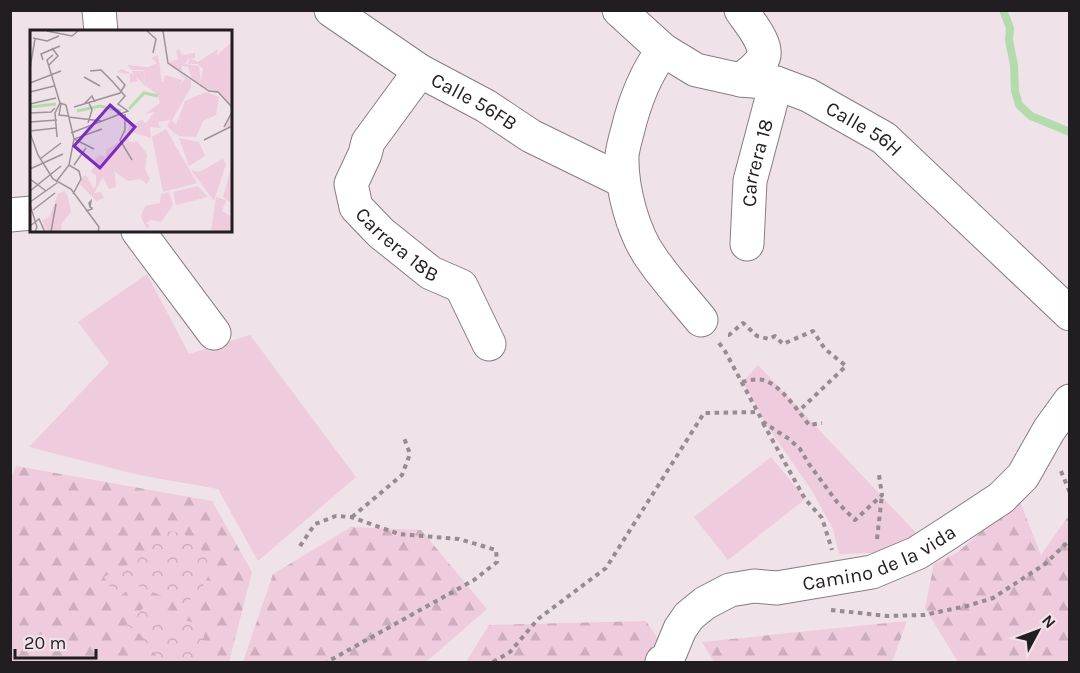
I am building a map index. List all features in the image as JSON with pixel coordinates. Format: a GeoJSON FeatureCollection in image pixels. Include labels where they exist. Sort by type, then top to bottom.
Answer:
{"type":"FeatureCollection","features":[{"type":"Feature","properties":{"kind":"street"},"geometry":{"type":"LineString","coordinates":[[99,10],[101,30]]}},
{"type":"Feature","properties":{"kind":"street","name":"Calle 56FB"},"geometry":{"type":"LineString","coordinates":[[331,10],[420,71],[486,106],[531,136],[623,181]]}},
{"type":"Feature","properties":{"kind":"street","name":"Calle 56H"},"geometry":{"type":"LineString","coordinates":[[619,10],[663,50],[696,70],[741,80],[776,83],[808,95],[884,138],[1070,314]]}},
{"type":"Feature","properties":{"kind":"street"},"geometry":{"type":"LineString","coordinates":[[741,10],[763,43],[765,53],[762,60],[741,80]]}},
{"type":"Feature","properties":{"kind":"street"},"geometry":{"type":"LineString","coordinates":[[663,50],[648,73],[629,123],[622,153],[623,181],[633,222],[651,258],[701,320]]}},
{"type":"Feature","properties":{"kind":"street","name":"Carrera 18B"},"geometry":{"type":"LineString","coordinates":[[420,71],[368,141],[365,154],[351,184],[356,207],[381,232],[431,273],[460,286],[489,344]]}},
{"type":"Feature","properties":{"kind":"street","name":"Carrera 18"},"geometry":{"type":"LineString","coordinates":[[747,244],[750,181],[776,83]]}},
{"type":"Feature","properties":{"kind":"street"},"geometry":{"type":"LineString","coordinates":[[10,215],[30,213]]}},
{"type":"Feature","properties":{"kind":"street"},"geometry":{"type":"LineString","coordinates":[[139,232],[214,333]]}},
{"type":"Feature","properties":{"kind":"street","name":"Camino de la vida"},"geometry":{"type":"LineString","coordinates":[[662,663],[668,658],[680,629],[690,616],[705,603],[730,590],[754,586],[777,588],[865,574],[917,552],[945,535],[1001,498],[1023,476],[1049,430],[1070,401]]}},
{"type":"Feature","properties":{"kind":"path"},"geometry":{"type":"LineString","coordinates":[[701,320],[725,351],[805,499],[822,518],[832,550]]}},
{"type":"Feature","properties":{"kind":"path"},"geometry":{"type":"LineString","coordinates":[[701,320],[729,335],[743,323],[757,336],[769,339],[776,336],[783,344],[813,331],[825,349],[846,366],[802,408]]}},
{"type":"Feature","properties":{"kind":"path"},"geometry":{"type":"LineString","coordinates":[[742,382],[753,379],[765,381],[778,388],[809,425],[822,423]]}},
{"type":"Feature","properties":{"kind":"path"},"geometry":{"type":"LineString","coordinates":[[493,663],[510,652],[538,619],[606,568],[704,412],[758,412]]}},
{"type":"Feature","properties":{"kind":"path"},"geometry":{"type":"LineString","coordinates":[[763,422],[800,449],[837,502],[855,520],[882,495]]}},
{"type":"Feature","properties":{"kind":"path"},"geometry":{"type":"LineString","coordinates":[[351,517],[402,475],[410,454],[403,435]]}},
{"type":"Feature","properties":{"kind":"path"},"geometry":{"type":"LineString","coordinates":[[877,543],[882,495],[879,475]]}},
{"type":"Feature","properties":{"kind":"path"},"geometry":{"type":"LineString","coordinates":[[300,546],[315,524],[336,516],[351,517],[399,534],[459,539],[496,550],[497,562],[474,580],[327,663]]}},
{"type":"Feature","properties":{"kind":"path"},"geometry":{"type":"LineString","coordinates":[[828,610],[888,616],[924,615],[976,603],[993,598],[1045,564],[1070,540]]}},
{"type":"Feature","properties":{"kind":"green space"},"geometry":{"type":"Polygon","coordinates":[[[147,274],[189,354],[250,335],[356,477],[258,561],[218,489],[139,475],[29,447],[109,363],[78,322],[147,274]]]}},
{"type":"Feature","properties":{"kind":"green space"},"geometry":{"type":"Polygon","coordinates":[[[758,365],[920,537],[879,555],[839,554],[833,529],[812,491],[766,424],[743,382],[758,365]]]}},
{"type":"Feature","properties":{"kind":"green space"},"geometry":{"type":"Polygon","coordinates":[[[771,457],[805,499],[728,560],[694,517],[771,457]]]}},
{"type":"Feature","properties":{"kind":"green space"},"geometry":{"type":"Polygon","coordinates":[[[16,466],[212,501],[252,572],[229,662],[11,662],[10,481],[16,466]]]}},
{"type":"Feature","properties":{"kind":"green space"},"geometry":{"type":"Polygon","coordinates":[[[1019,499],[1041,555],[1069,515],[1069,662],[958,662],[925,608],[934,564],[958,552],[1019,499]]]}},
{"type":"Feature","properties":{"kind":"green space"},"geometry":{"type":"Polygon","coordinates":[[[351,527],[421,530],[487,609],[426,662],[243,662],[273,574],[351,527]]]}},
{"type":"Feature","properties":{"kind":"green space"},"geometry":{"type":"Polygon","coordinates":[[[166,531],[183,533],[200,547],[212,570],[197,596],[182,604],[133,584],[118,599],[104,577],[135,561],[166,531]]]}},
{"type":"Feature","properties":{"kind":"green space"},"geometry":{"type":"Polygon","coordinates":[[[145,606],[169,617],[207,625],[197,662],[161,662],[140,634],[127,625],[145,606]]]}},
{"type":"Feature","properties":{"kind":"green space"},"geometry":{"type":"Polygon","coordinates":[[[646,621],[673,662],[466,662],[489,625],[646,621]]]}},
{"type":"Feature","properties":{"kind":"green space"},"geometry":{"type":"Polygon","coordinates":[[[907,621],[892,662],[714,662],[702,642],[907,621]]]}},
{"type":"Feature","properties":{"kind":"waterway"},"geometry":{"type":"LineString","coordinates":[[1003,10],[1010,28],[1009,40],[1014,65],[1015,91],[1019,105],[1031,116],[1070,132]]}}]}
